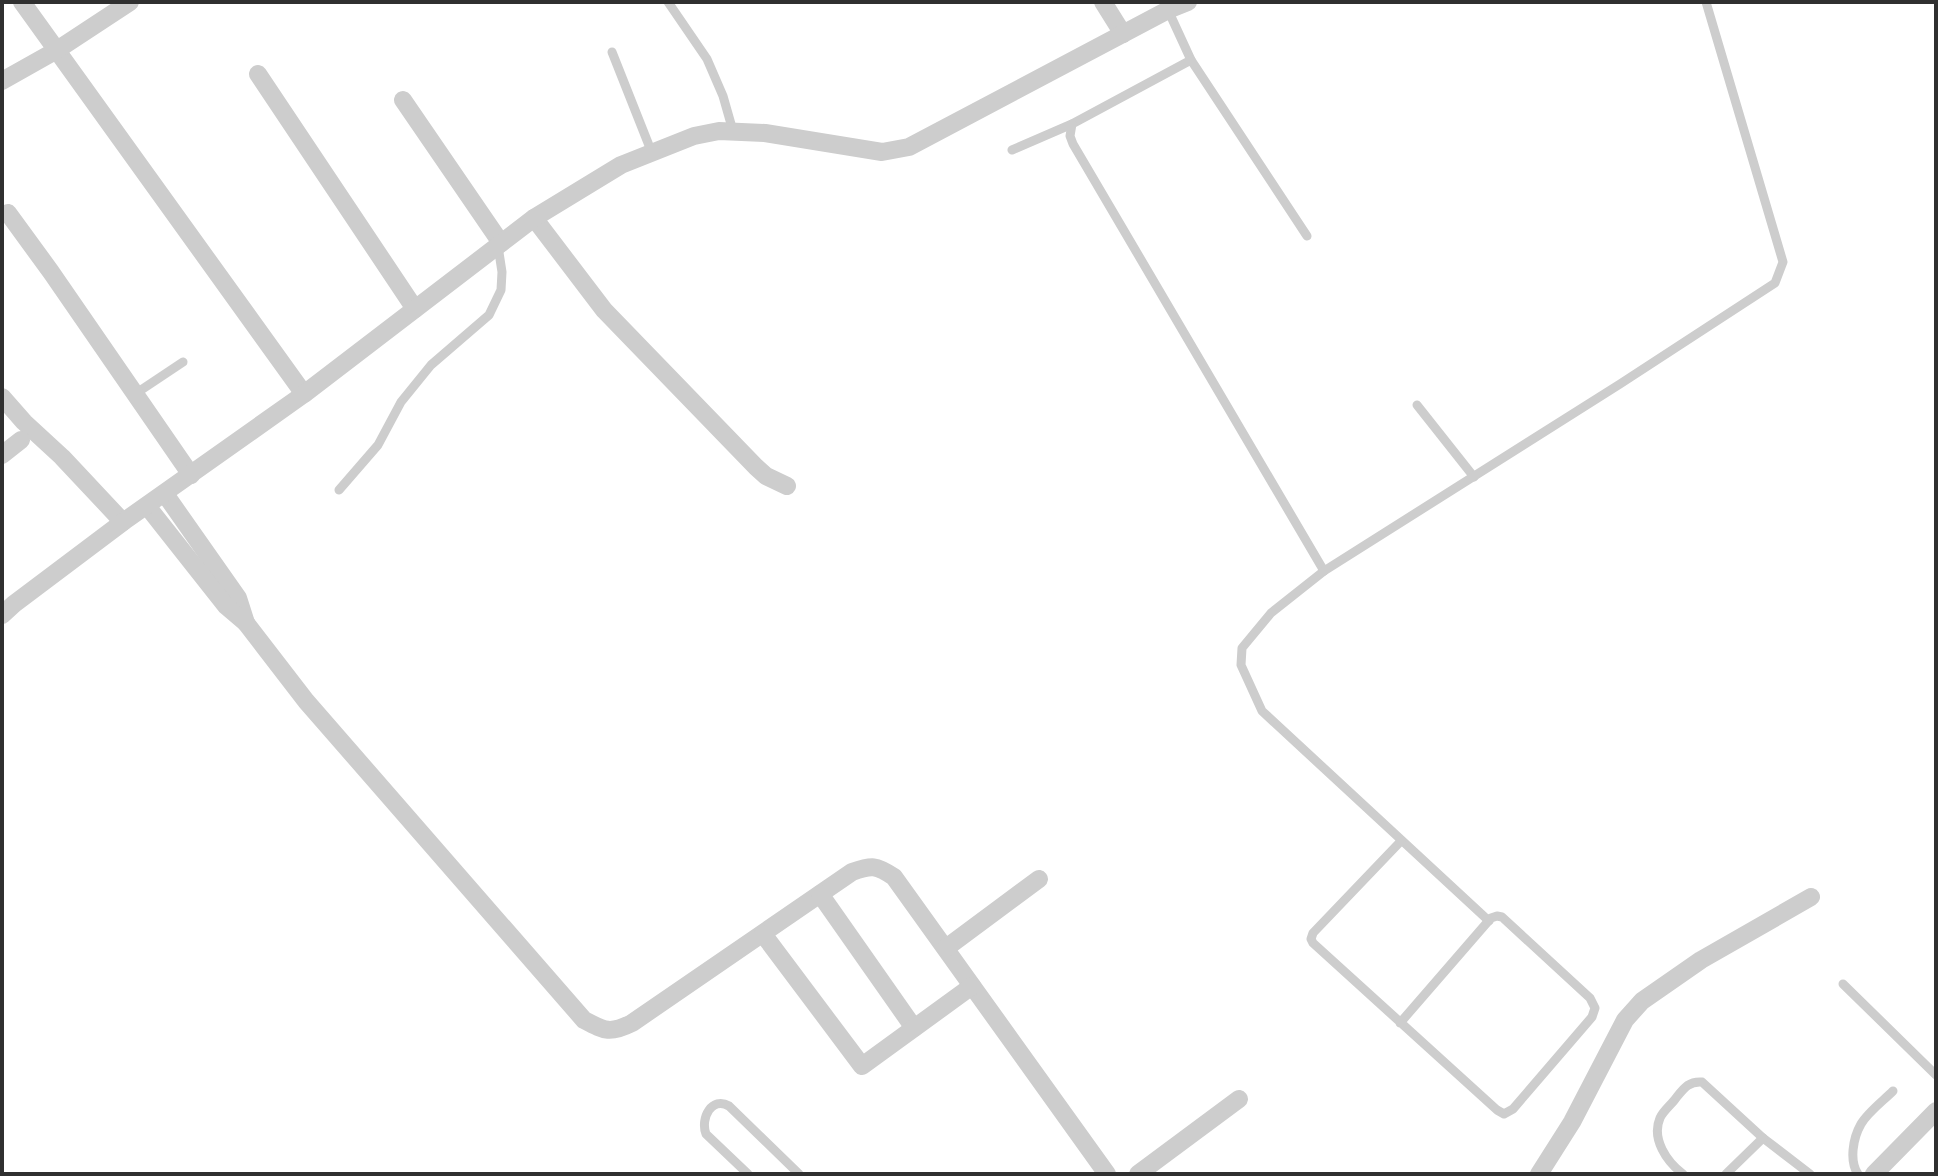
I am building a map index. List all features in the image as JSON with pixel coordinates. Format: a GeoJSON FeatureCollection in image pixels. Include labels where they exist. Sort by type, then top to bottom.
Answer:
{"type":"FeatureCollection","features":[{"type":"Feature","properties":{"kind":"street"},"geometry":{"type":"LineString","coordinates":[[22,2],[304,394]]}},
{"type":"Feature","properties":{"kind":"street"},"geometry":{"type":"LineString","coordinates":[[2,81],[57,50],[130,2]]}},
{"type":"Feature","properties":{"kind":"street"},"geometry":{"type":"LineString","coordinates":[[1103,2],[1123,34]]}},
{"type":"Feature","properties":{"kind":"street"},"geometry":{"type":"LineString","coordinates":[[2,589],[8,609],[123,522],[304,394],[534,218],[610,171],[694,136],[719,131],[765,133],[882,152],[909,147],[1188,2]]}},
{"type":"Feature","properties":{"kind":"street"},"geometry":{"type":"LineString","coordinates":[[258,74],[415,309]]}},
{"type":"Feature","properties":{"kind":"street"},"geometry":{"type":"LineString","coordinates":[[403,100],[500,244]]}},
{"type":"Feature","properties":{"kind":"street"},"geometry":{"type":"LineString","coordinates":[[8,213],[191,475]]}},
{"type":"Feature","properties":{"kind":"street"},"geometry":{"type":"LineString","coordinates":[[534,218],[604,310],[756,467],[766,476],[787,486]]}},
{"type":"Feature","properties":{"kind":"street"},"geometry":{"type":"LineString","coordinates":[[2,397],[123,522]]}},
{"type":"Feature","properties":{"kind":"street"},"geometry":{"type":"LineString","coordinates":[[2,455],[21,440]]}},
{"type":"Feature","properties":{"kind":"street"},"geometry":{"type":"LineString","coordinates":[[165,494],[238,598],[246,623]]}},
{"type":"Feature","properties":{"kind":"street"},"geometry":{"type":"LineString","coordinates":[[147,506],[226,606],[246,623],[306,701],[584,1020],[609,1032],[619,1030],[852,872],[869,866],[881,868],[894,877],[1107,1174]]}},
{"type":"Feature","properties":{"kind":"street"},"geometry":{"type":"LineString","coordinates":[[946,948],[1039,879]]}},
{"type":"Feature","properties":{"kind":"street"},"geometry":{"type":"LineString","coordinates":[[820,894],[914,1028]]}},
{"type":"Feature","properties":{"kind":"street"},"geometry":{"type":"LineString","coordinates":[[1539,1174],[1572,1122],[1625,1020],[1642,1001],[1701,960],[1811,897]]}},
{"type":"Feature","properties":{"kind":"street"},"geometry":{"type":"LineString","coordinates":[[763,934],[862,1066],[972,986]]}},
{"type":"Feature","properties":{"kind":"street"},"geometry":{"type":"LineString","coordinates":[[1138,1174],[1239,1099]]}},
{"type":"Feature","properties":{"kind":"street"},"geometry":{"type":"LineString","coordinates":[[1874,1174],[1936,1111]]}},
{"type":"Feature","properties":{"kind":"lane"},"geometry":{"type":"LineString","coordinates":[[668,2],[707,59],[723,96],[733,131]]}},
{"type":"Feature","properties":{"kind":"lane"},"geometry":{"type":"LineString","coordinates":[[1489,921],[1262,711],[1241,665],[1242,648],[1271,613],[1324,571],[1775,283],[1783,262],[1706,2]]}},
{"type":"Feature","properties":{"kind":"lane"},"geometry":{"type":"LineString","coordinates":[[1168,10],[1191,60],[1307,236]]}},
{"type":"Feature","properties":{"kind":"lane"},"geometry":{"type":"LineString","coordinates":[[612,52],[652,153]]}},
{"type":"Feature","properties":{"kind":"lane"},"geometry":{"type":"LineString","coordinates":[[1012,150],[1072,124],[1191,60]]}},
{"type":"Feature","properties":{"kind":"lane"},"geometry":{"type":"LineString","coordinates":[[1072,124],[1070,136],[1073,144],[1324,571]]}},
{"type":"Feature","properties":{"kind":"lane"},"geometry":{"type":"LineString","coordinates":[[339,490],[378,445],[401,402],[431,365],[489,315],[501,290],[500,244]]}},
{"type":"Feature","properties":{"kind":"lane"},"geometry":{"type":"LineString","coordinates":[[135,394],[183,362]]}},
{"type":"Feature","properties":{"kind":"lane"},"geometry":{"type":"LineString","coordinates":[[1417,405],[1474,477]]}},
{"type":"Feature","properties":{"kind":"lane"},"geometry":{"type":"LineString","coordinates":[[1400,1023],[1489,921],[1497,916],[1502,917],[1590,998],[1595,1008],[1592,1017],[1513,1109],[1504,1114],[1497,1110],[1400,1023],[1311,939],[1313,933],[1401,841]]}},
{"type":"Feature","properties":{"kind":"lane"},"geometry":{"type":"LineString","coordinates":[[1843,984],[1936,1075]]}},
{"type":"Feature","properties":{"kind":"lane"},"geometry":{"type":"LineString","coordinates":[[1683,1174],[1673,1167],[1662,1152],[1658,1134],[1660,1118],[1686,1086],[1695,1081],[1702,1082],[1763,1138],[1810,1174]]}},
{"type":"Feature","properties":{"kind":"lane"},"geometry":{"type":"LineString","coordinates":[[1858,1174],[1853,1156],[1860,1126],[1893,1091]]}},
{"type":"Feature","properties":{"kind":"lane"},"geometry":{"type":"LineString","coordinates":[[748,1174],[706,1134],[704,1118],[719,1103],[729,1106],[799,1174]]}},
{"type":"Feature","properties":{"kind":"lane"},"geometry":{"type":"LineString","coordinates":[[1726,1174],[1763,1138]]}}]}
